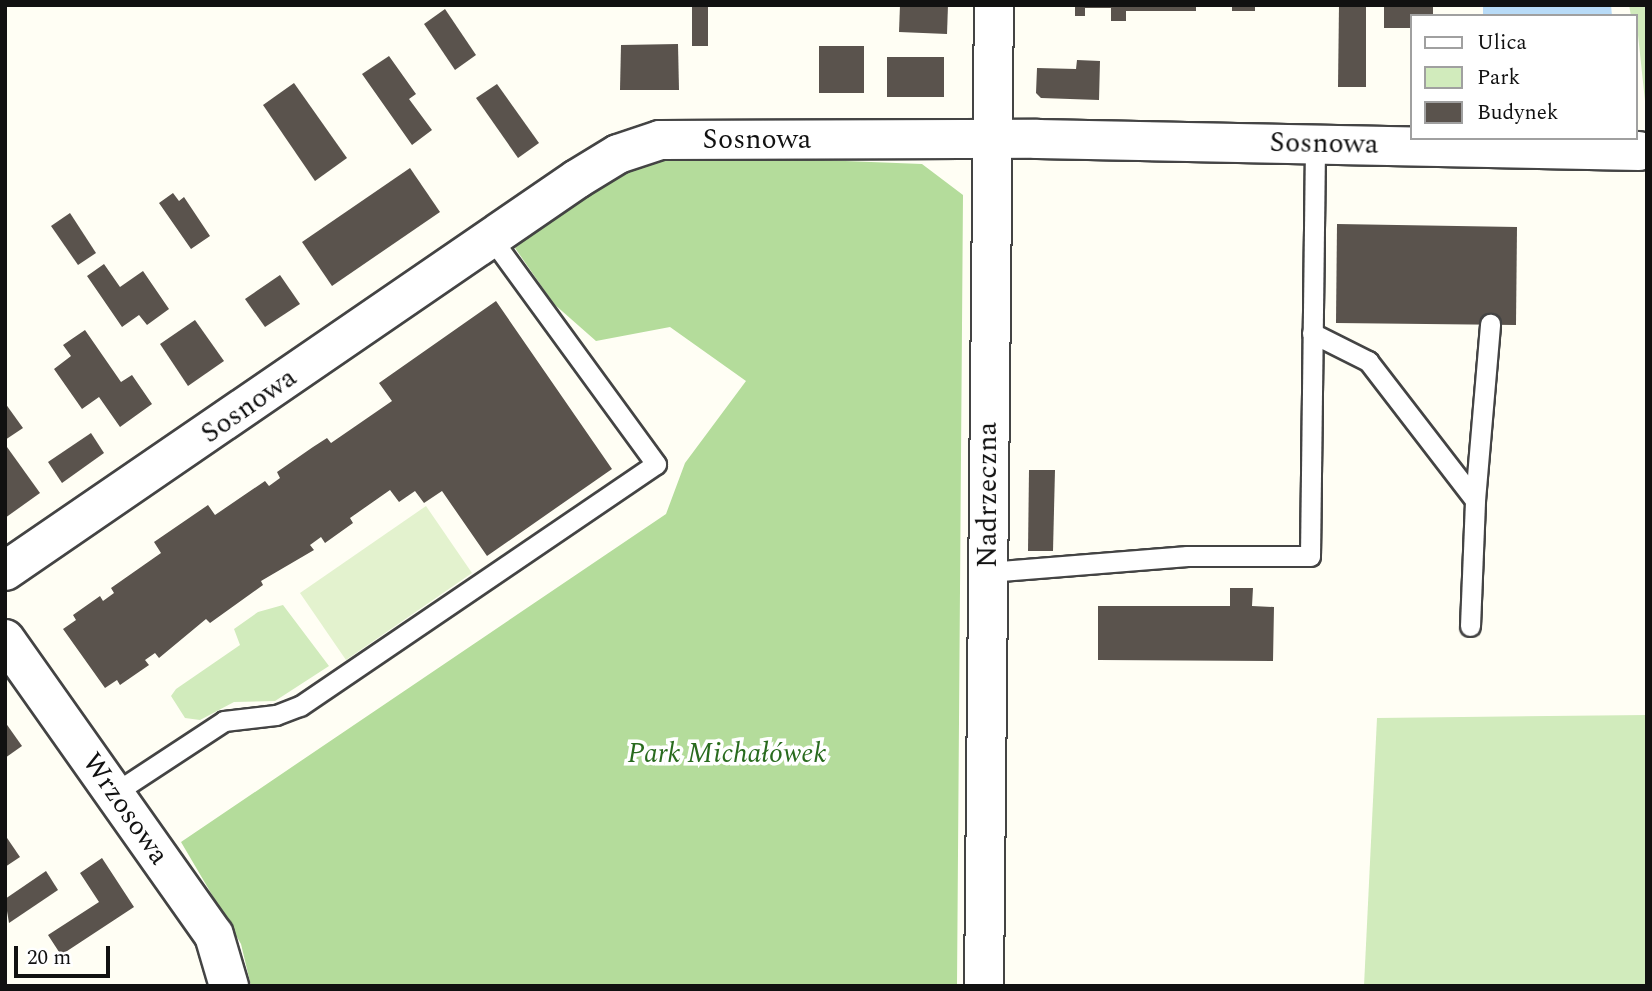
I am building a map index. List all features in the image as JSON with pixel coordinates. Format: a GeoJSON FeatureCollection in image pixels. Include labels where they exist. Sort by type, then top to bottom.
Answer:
{"type":"FeatureCollection","features":[{"type":"Feature","properties":{"kind":"street","name":"Nadrzeczna"},"geometry":{"type":"LineString","coordinates":[[984,986],[994,5]]}},
{"type":"Feature","properties":{"kind":"street","name":"Sosnowa"},"geometry":{"type":"LineString","coordinates":[[5,571],[491,238],[618,155],[660,140],[991,139],[1639,150]]}},
{"type":"Feature","properties":{"kind":"street","name":"Wrzosowa"},"geometry":{"type":"LineString","coordinates":[[5,639],[214,935],[229,986]]}},
{"type":"Feature","properties":{"kind":"lane"},"geometry":{"type":"LineString","coordinates":[[988,572],[1187,556],[1310,556],[1314,143]]}},
{"type":"Feature","properties":{"kind":"lane"},"geometry":{"type":"LineString","coordinates":[[113,794],[223,721],[276,715],[300,706],[656,464],[491,238]]}},
{"type":"Feature","properties":{"kind":"lane"},"geometry":{"type":"LineString","coordinates":[[1470,626],[1475,500],[1490,324]]}},
{"type":"Feature","properties":{"kind":"lane"},"geometry":{"type":"LineString","coordinates":[[1312,333],[1368,361],[1475,500]]}},
{"type":"Feature","properties":{"kind":"green space"},"geometry":{"type":"Polygon","coordinates":[[[1629,5],[1647,5],[1647,120],[1638,14],[1631,14],[1629,5]]]}},
{"type":"Feature","properties":{"kind":"green space","name":"Park Michałówek"},"geometry":{"type":"Polygon","coordinates":[[[669,154],[922,164],[963,195],[957,986],[251,986],[241,944],[181,842],[666,514],[685,463],[746,381],[670,327],[596,341],[554,304],[515,248],[599,181],[669,154]]]}},
{"type":"Feature","properties":{"kind":"green space"},"geometry":{"type":"Polygon","coordinates":[[[426,506],[472,573],[346,660],[300,593],[426,506]]]}},
{"type":"Feature","properties":{"kind":"green space"},"geometry":{"type":"Polygon","coordinates":[[[283,605],[329,666],[275,701],[234,702],[200,720],[185,718],[171,696],[176,689],[240,645],[234,629],[258,612],[283,605]]]}},
{"type":"Feature","properties":{"kind":"green space"},"geometry":{"type":"Polygon","coordinates":[[[1647,715],[1647,986],[1364,986],[1377,718],[1647,715]]]}},
{"type":"Feature","properties":{"kind":"water"},"geometry":{"type":"Polygon","coordinates":[[[1483,5],[1611,5],[1612,14],[1483,14],[1483,5]]]}},
{"type":"Feature","properties":{"kind":"building"},"geometry":{"type":"Polygon","coordinates":[[[692,5],[708,5],[708,46],[692,46],[692,5]]]}},
{"type":"Feature","properties":{"kind":"building"},"geometry":{"type":"Polygon","coordinates":[[[900,5],[948,5],[947,34],[899,32],[900,5]]]}},
{"type":"Feature","properties":{"kind":"building"},"geometry":{"type":"Polygon","coordinates":[[[1075,5],[1196,5],[1196,11],[1126,11],[1126,21],[1111,21],[1111,8],[1085,8],[1085,16],[1075,16],[1075,5]]]}},
{"type":"Feature","properties":{"kind":"building"},"geometry":{"type":"Polygon","coordinates":[[[1232,5],[1255,5],[1255,11],[1232,11],[1232,5]]]}},
{"type":"Feature","properties":{"kind":"building"},"geometry":{"type":"Polygon","coordinates":[[[1339,5],[1366,5],[1366,87],[1338,87],[1339,5]]]}},
{"type":"Feature","properties":{"kind":"building"},"geometry":{"type":"Polygon","coordinates":[[[1384,5],[1433,5],[1433,14],[1410,14],[1410,28],[1384,28],[1384,5]]]}},
{"type":"Feature","properties":{"kind":"building"},"geometry":{"type":"Polygon","coordinates":[[[445,9],[476,55],[455,70],[424,24],[445,9]]]}},
{"type":"Feature","properties":{"kind":"building"},"geometry":{"type":"Polygon","coordinates":[[[678,44],[679,90],[620,90],[621,45],[678,44]]]}},
{"type":"Feature","properties":{"kind":"building"},"geometry":{"type":"Polygon","coordinates":[[[819,46],[864,46],[864,93],[819,93],[819,46]]]}},
{"type":"Feature","properties":{"kind":"building"},"geometry":{"type":"Polygon","coordinates":[[[389,56],[416,94],[409,99],[432,130],[412,145],[362,74],[389,56]]]}},
{"type":"Feature","properties":{"kind":"building"},"geometry":{"type":"Polygon","coordinates":[[[887,57],[944,57],[944,97],[887,97],[887,57]]]}},
{"type":"Feature","properties":{"kind":"building"},"geometry":{"type":"Polygon","coordinates":[[[1077,60],[1100,61],[1099,100],[1041,98],[1036,93],[1037,68],[1076,69],[1077,60]]]}},
{"type":"Feature","properties":{"kind":"building"},"geometry":{"type":"Polygon","coordinates":[[[294,83],[347,158],[315,181],[263,105],[294,83]]]}},
{"type":"Feature","properties":{"kind":"building"},"geometry":{"type":"Polygon","coordinates":[[[497,84],[539,143],[518,158],[476,98],[497,84]]]}},
{"type":"Feature","properties":{"kind":"building"},"geometry":{"type":"Polygon","coordinates":[[[410,168],[440,212],[332,286],[302,242],[410,168]]]}},
{"type":"Feature","properties":{"kind":"building"},"geometry":{"type":"Polygon","coordinates":[[[173,193],[179,201],[184,197],[210,236],[191,249],[159,203],[173,193]]]}},
{"type":"Feature","properties":{"kind":"building"},"geometry":{"type":"Polygon","coordinates":[[[70,213],[96,253],[78,265],[51,226],[70,213]]]}},
{"type":"Feature","properties":{"kind":"building"},"geometry":{"type":"Polygon","coordinates":[[[1337,224],[1517,227],[1516,325],[1336,323],[1337,224]]]}},
{"type":"Feature","properties":{"kind":"building"},"geometry":{"type":"Polygon","coordinates":[[[104,264],[120,287],[143,271],[169,309],[147,325],[139,315],[122,327],[87,276],[104,264]]]}},
{"type":"Feature","properties":{"kind":"building"},"geometry":{"type":"Polygon","coordinates":[[[280,275],[300,304],[265,327],[245,299],[280,275]]]}},
{"type":"Feature","properties":{"kind":"building"},"geometry":{"type":"Polygon","coordinates":[[[496,301],[612,469],[487,556],[442,491],[424,503],[415,491],[399,502],[390,490],[350,518],[353,523],[325,543],[321,537],[310,545],[314,550],[261,581],[263,585],[210,623],[206,619],[159,658],[155,653],[145,660],[149,665],[120,685],[117,680],[105,688],[63,629],[76,620],[73,615],[100,596],[103,601],[114,593],[111,588],[161,553],[154,542],[208,505],[215,515],[265,481],[269,486],[280,478],[277,472],[313,447],[327,438],[331,443],[392,401],[379,383],[496,301]]]}},
{"type":"Feature","properties":{"kind":"building"},"geometry":{"type":"Polygon","coordinates":[[[195,320],[224,361],[188,386],[160,344],[195,320]]]}},
{"type":"Feature","properties":{"kind":"building"},"geometry":{"type":"Polygon","coordinates":[[[85,330],[121,382],[132,375],[152,404],[120,427],[99,397],[82,409],[54,369],[71,356],[63,345],[85,330]]]}},
{"type":"Feature","properties":{"kind":"building"},"geometry":{"type":"Polygon","coordinates":[[[5,403],[23,428],[5,440],[5,403]]]}},
{"type":"Feature","properties":{"kind":"building"},"geometry":{"type":"Polygon","coordinates":[[[91,433],[104,453],[62,483],[48,462],[91,433]]]}},
{"type":"Feature","properties":{"kind":"building"},"geometry":{"type":"Polygon","coordinates":[[[7,447],[40,493],[5,518],[5,448],[7,447]]]}},
{"type":"Feature","properties":{"kind":"building"},"geometry":{"type":"Polygon","coordinates":[[[1029,470],[1055,470],[1053,551],[1028,551],[1029,470]]]}},
{"type":"Feature","properties":{"kind":"building"},"geometry":{"type":"Polygon","coordinates":[[[1230,588],[1253,588],[1252,606],[1274,607],[1273,661],[1098,660],[1098,606],[1230,606],[1230,588]]]}},
{"type":"Feature","properties":{"kind":"building"},"geometry":{"type":"Polygon","coordinates":[[[5,722],[22,746],[5,758],[5,722]]]}},
{"type":"Feature","properties":{"kind":"building"},"geometry":{"type":"Polygon","coordinates":[[[5,835],[20,857],[5,867],[5,835]]]}},
{"type":"Feature","properties":{"kind":"building"},"geometry":{"type":"Polygon","coordinates":[[[102,858],[134,907],[61,955],[48,935],[99,902],[80,873],[102,858]]]}},
{"type":"Feature","properties":{"kind":"building"},"geometry":{"type":"Polygon","coordinates":[[[46,871],[58,890],[9,923],[5,899],[46,871]]]}}]}
